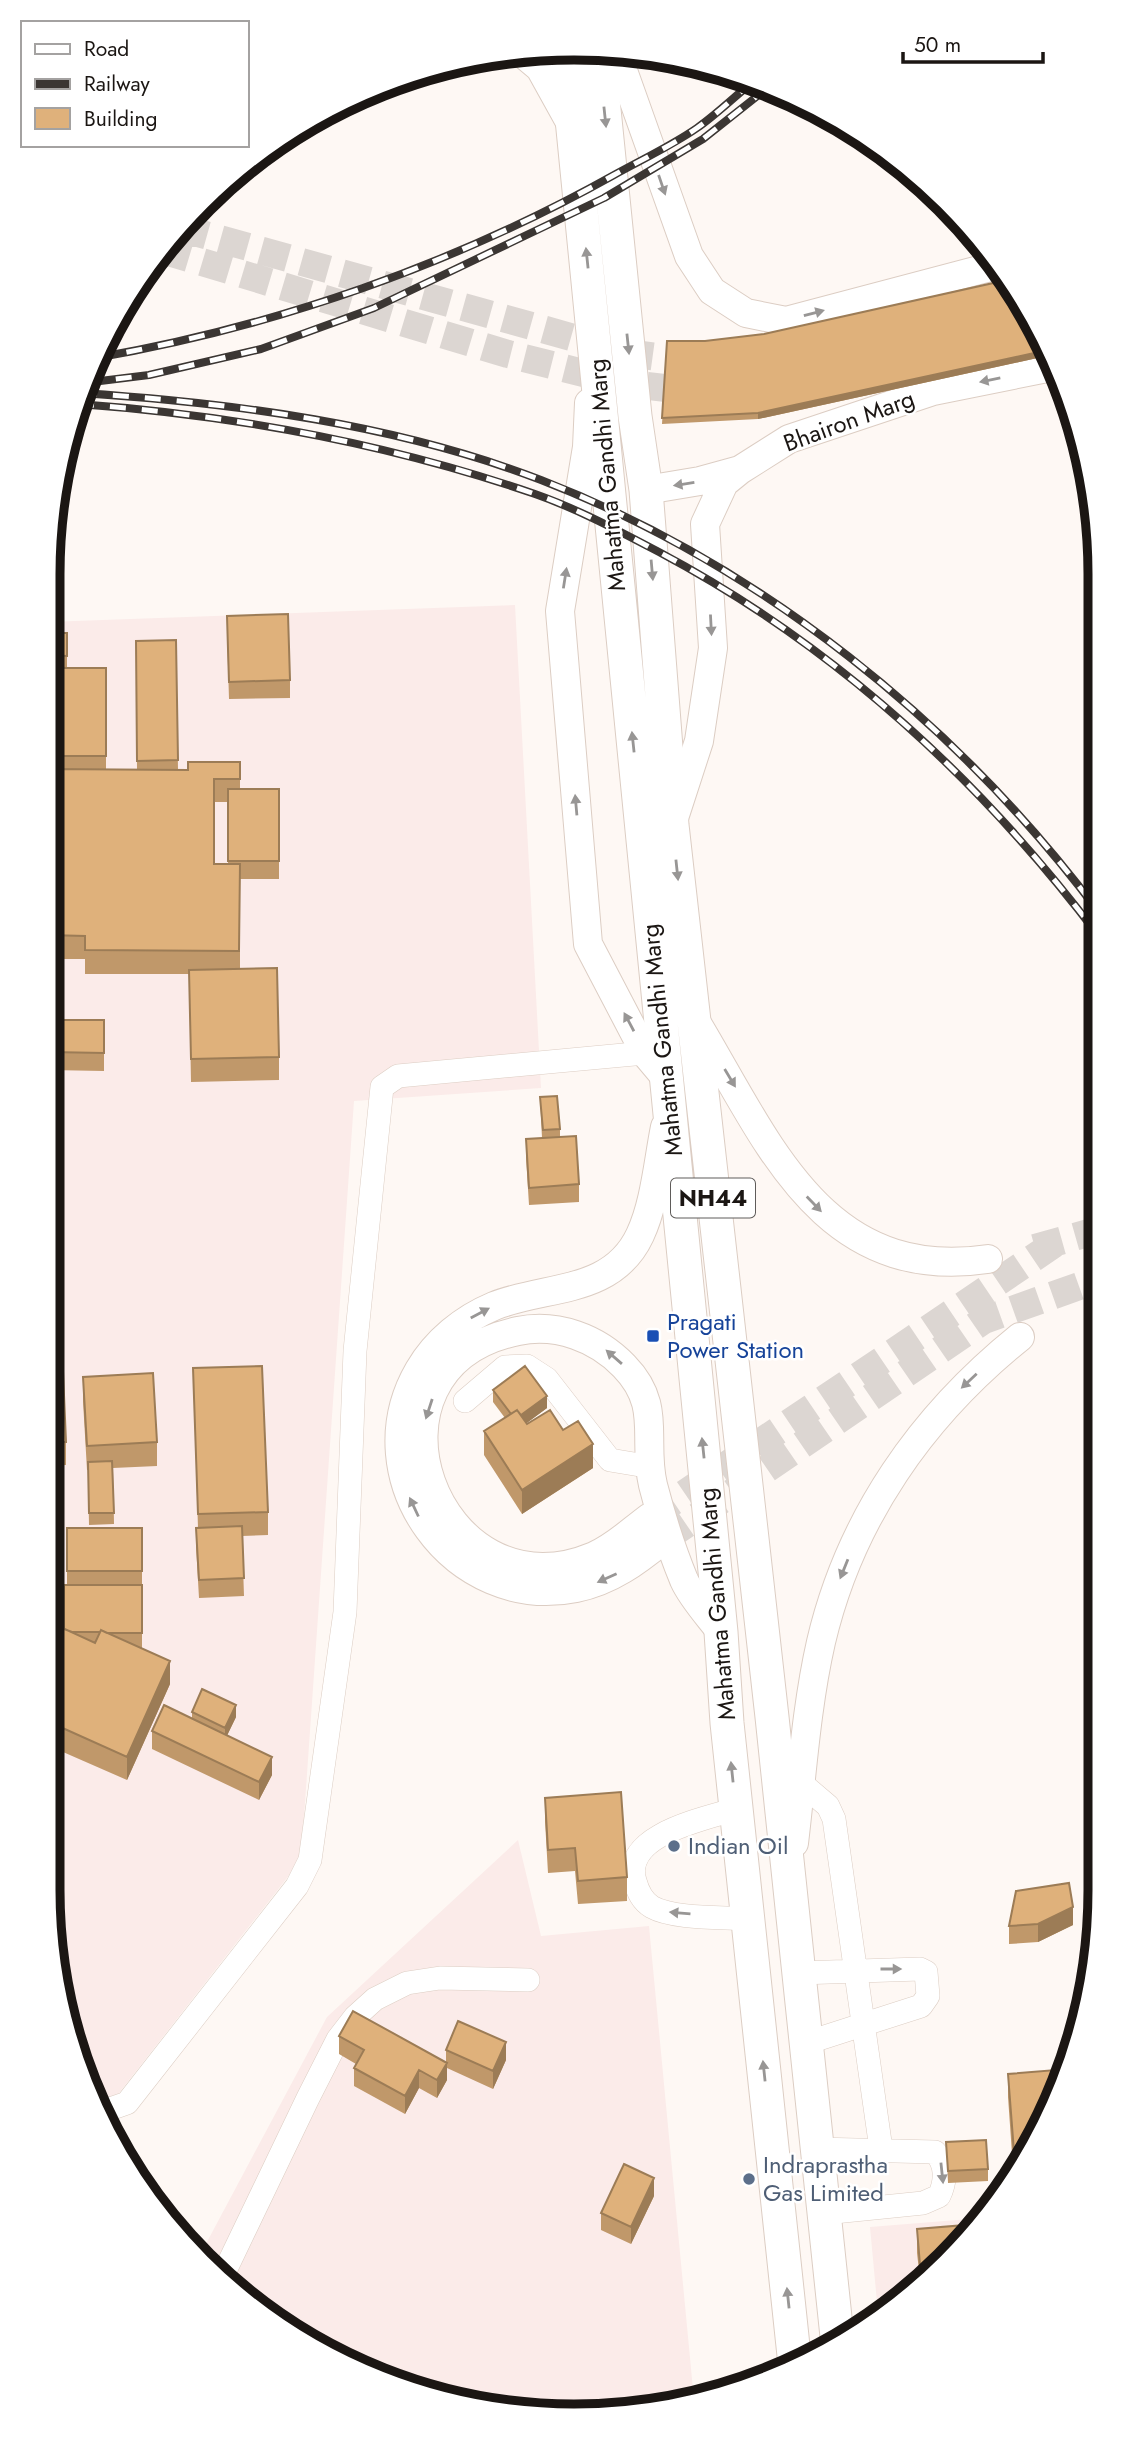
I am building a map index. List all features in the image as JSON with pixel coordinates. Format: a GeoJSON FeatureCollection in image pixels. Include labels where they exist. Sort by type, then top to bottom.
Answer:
{"type":"FeatureCollection","features":[{"type":"Feature","properties":{"kind":"highway","name":"Mahatma Gandhi Marg"},"geometry":{"type":"LineString","coordinates":[[566,60],[594,326],[660,1080],[721,1632],[736,1809],[794,2355]]}},
{"type":"Feature","properties":{"kind":"highway","name":"Mahatma Gandhi Marg"},"geometry":{"type":"LineString","coordinates":[[599,61],[635,416],[646,490],[672,825],[837,2333]]}},
{"type":"Feature","properties":{"kind":"main road"},"geometry":{"type":"LineString","coordinates":[[532,62],[540,68],[574,130]]}},
{"type":"Feature","properties":{"kind":"main road"},"geometry":{"type":"LineString","coordinates":[[620,62],[690,256],[712,291],[747,313],[786,321],[987,268]]}},
{"type":"Feature","properties":{"kind":"main road"},"geometry":{"type":"LineString","coordinates":[[594,326],[587,447],[559,611],[588,944],[660,1080],[645,1222],[632,1249],[612,1269],[588,1283],[496,1305],[452,1331],[431,1353],[410,1388],[404,1406],[399,1445],[400,1465],[411,1502],[431,1536],[461,1564],[498,1582],[536,1591],[593,1584],[628,1568],[657,1528],[574,1562],[539,1565],[504,1558],[487,1550],[458,1528],[436,1498],[423,1454],[427,1412],[450,1369],[489,1340],[538,1329],[571,1334],[602,1347],[637,1382],[651,1413],[653,1483],[685,1582],[721,1632]]}},
{"type":"Feature","properties":{"kind":"main road","name":"Bhairon Marg"},"geometry":{"type":"LineString","coordinates":[[646,490],[700,481],[740,470],[789,439],[933,391],[1045,368]]}},
{"type":"Feature","properties":{"kind":"main road"},"geometry":{"type":"LineString","coordinates":[[672,825],[699,741],[713,648],[705,524],[724,484],[740,470]]}},
{"type":"Feature","properties":{"kind":"main road"},"geometry":{"type":"LineString","coordinates":[[694,1019],[797,1185],[825,1216],[860,1240],[901,1256],[944,1262],[988,1259]]}},
{"type":"Feature","properties":{"kind":"main road"},"geometry":{"type":"LineString","coordinates":[[789,1881],[821,1643],[841,1577],[863,1524],[888,1480],[934,1417],[980,1370],[1020,1337]]}},
{"type":"Feature","properties":{"kind":"lane"},"geometry":{"type":"LineString","coordinates":[[109,2109],[127,2103],[297,1886],[310,1860],[345,1612],[355,1351],[382,1087],[398,1076],[660,1080]]}},
{"type":"Feature","properties":{"kind":"lane"},"geometry":{"type":"LineString","coordinates":[[465,1401],[505,1367],[527,1366],[547,1379],[610,1460],[652,1468]]}},
{"type":"Feature","properties":{"kind":"lane"},"geometry":{"type":"LineString","coordinates":[[801,1783],[833,1814],[881,2150]]}},
{"type":"Feature","properties":{"kind":"lane"},"geometry":{"type":"LineString","coordinates":[[736,1809],[654,1839],[635,1853],[632,1871],[638,1894],[652,1907],[668,1913],[748,1919]]}},
{"type":"Feature","properties":{"kind":"lane"},"geometry":{"type":"LineString","coordinates":[[799,1973],[856,1969],[920,1969],[926,1972],[928,1996],[924,2003],[806,2043]]}},
{"type":"Feature","properties":{"kind":"lane"},"geometry":{"type":"LineString","coordinates":[[226,2268],[338,2039],[355,2017],[375,1999],[407,1983],[440,1978],[528,1980]]}},
{"type":"Feature","properties":{"kind":"lane"},"geometry":{"type":"LineString","coordinates":[[817,2150],[935,2152],[943,2166],[945,2181],[939,2196],[923,2203],[824,2213]]}},
{"type":"Feature","properties":{"kind":"shaded area"},"geometry":{"type":"Polygon","coordinates":[[[515,605],[541,1088],[354,1101],[301,1860],[108,2107],[77,2023],[69,1990],[61,1924],[60,622],[515,605]]]}},
{"type":"Feature","properties":{"kind":"shaded area"},"geometry":{"type":"Polygon","coordinates":[[[518,1840],[541,1936],[649,1926],[693,2390],[641,2400],[574,2404],[507,2400],[441,2387],[377,2365],[317,2336],[261,2298],[210,2254],[204,2247],[327,2017],[518,1840]]]}},
{"type":"Feature","properties":{"kind":"shaded area"},"geometry":{"type":"Polygon","coordinates":[[[969,2219],[938,2254],[877,2305],[870,2227],[969,2219]]]}},
{"type":"Feature","properties":{"kind":"building"},"geometry":{"type":"Polygon","coordinates":[[[998,282],[1038,352],[758,413],[662,418],[667,341],[705,341],[764,334],[998,282]]]}},
{"type":"Feature","properties":{"kind":"building"},"geometry":{"type":"Polygon","coordinates":[[[288,614],[290,680],[229,682],[227,616],[288,614]]]}},
{"type":"Feature","properties":{"kind":"building"},"geometry":{"type":"Polygon","coordinates":[[[60,633],[67,633],[67,656],[60,656],[60,633]]]}},
{"type":"Feature","properties":{"kind":"building"},"geometry":{"type":"Polygon","coordinates":[[[176,640],[178,760],[137,761],[136,641],[176,640]]]}},
{"type":"Feature","properties":{"kind":"building"},"geometry":{"type":"Polygon","coordinates":[[[60,668],[106,668],[106,756],[60,756],[60,668]]]}},
{"type":"Feature","properties":{"kind":"building"},"geometry":{"type":"Polygon","coordinates":[[[188,762],[240,762],[240,779],[214,779],[214,864],[240,864],[239,951],[85,950],[85,936],[60,935],[60,769],[188,770],[188,762]]]}},
{"type":"Feature","properties":{"kind":"building"},"geometry":{"type":"Polygon","coordinates":[[[228,789],[279,789],[279,861],[228,861],[228,789]]]}},
{"type":"Feature","properties":{"kind":"building"},"geometry":{"type":"Polygon","coordinates":[[[277,968],[279,1057],[191,1059],[189,970],[277,968]]]}},
{"type":"Feature","properties":{"kind":"building"},"geometry":{"type":"Polygon","coordinates":[[[60,1020],[104,1020],[104,1053],[60,1052],[60,1020]]]}},
{"type":"Feature","properties":{"kind":"building"},"geometry":{"type":"Polygon","coordinates":[[[557,1096],[560,1129],[543,1130],[540,1097],[557,1096]]]}},
{"type":"Feature","properties":{"kind":"building"},"geometry":{"type":"Polygon","coordinates":[[[576,1136],[579,1184],[529,1188],[526,1139],[576,1136]]]}},
{"type":"Feature","properties":{"kind":"building"},"geometry":{"type":"Polygon","coordinates":[[[60,1348],[62,1348],[66,1442],[60,1442],[60,1348]]]}},
{"type":"Feature","properties":{"kind":"building"},"geometry":{"type":"Polygon","coordinates":[[[262,1366],[268,1512],[198,1514],[193,1368],[262,1366]]]}},
{"type":"Feature","properties":{"kind":"building"},"geometry":{"type":"Polygon","coordinates":[[[525,1366],[547,1396],[521,1415],[517,1410],[511,1414],[493,1390],[525,1366]]]}},
{"type":"Feature","properties":{"kind":"building"},"geometry":{"type":"Polygon","coordinates":[[[153,1373],[157,1442],[87,1446],[83,1377],[153,1373]]]}},
{"type":"Feature","properties":{"kind":"building"},"geometry":{"type":"Polygon","coordinates":[[[517,1410],[527,1424],[550,1410],[563,1430],[578,1421],[593,1444],[522,1490],[484,1431],[517,1410]]]}},
{"type":"Feature","properties":{"kind":"building"},"geometry":{"type":"Polygon","coordinates":[[[112,1461],[114,1513],[89,1513],[88,1462],[112,1461]]]}},
{"type":"Feature","properties":{"kind":"building"},"geometry":{"type":"Polygon","coordinates":[[[242,1526],[244,1578],[199,1580],[196,1528],[242,1526]]]}},
{"type":"Feature","properties":{"kind":"building"},"geometry":{"type":"Polygon","coordinates":[[[67,1528],[142,1528],[142,1571],[67,1571],[67,1528]]]}},
{"type":"Feature","properties":{"kind":"building"},"geometry":{"type":"Polygon","coordinates":[[[64,1585],[142,1585],[142,1633],[107,1633],[101,1630],[72,1632],[64,1629],[64,1585]]]}},
{"type":"Feature","properties":{"kind":"building"},"geometry":{"type":"Polygon","coordinates":[[[60,1627],[95,1643],[101,1630],[170,1661],[127,1757],[60,1727],[60,1627]]]}},
{"type":"Feature","properties":{"kind":"building"},"geometry":{"type":"Polygon","coordinates":[[[202,1689],[236,1705],[225,1728],[192,1712],[202,1689]]]}},
{"type":"Feature","properties":{"kind":"building"},"geometry":{"type":"Polygon","coordinates":[[[164,1705],[272,1757],[259,1782],[152,1731],[164,1705]]]}},
{"type":"Feature","properties":{"kind":"building"},"geometry":{"type":"Polygon","coordinates":[[[621,1792],[627,1877],[578,1881],[575,1848],[548,1850],[545,1798],[621,1792]]]}},
{"type":"Feature","properties":{"kind":"building"},"geometry":{"type":"Polygon","coordinates":[[[1069,1883],[1073,1907],[1038,1924],[1009,1926],[1016,1891],[1069,1883]]]}},
{"type":"Feature","properties":{"kind":"building"},"geometry":{"type":"Polygon","coordinates":[[[353,2011],[447,2063],[437,2080],[419,2070],[405,2096],[354,2068],[364,2050],[339,2036],[353,2011]]]}},
{"type":"Feature","properties":{"kind":"building"},"geometry":{"type":"Polygon","coordinates":[[[458,2021],[506,2042],[493,2071],[446,2050],[458,2021]]]}},
{"type":"Feature","properties":{"kind":"building"},"geometry":{"type":"Polygon","coordinates":[[[1055,2070],[1035,2118],[1014,2156],[1008,2074],[1055,2070]]]}},
{"type":"Feature","properties":{"kind":"building"},"geometry":{"type":"Polygon","coordinates":[[[986,2140],[988,2169],[948,2171],[946,2142],[986,2140]]]}},
{"type":"Feature","properties":{"kind":"building"},"geometry":{"type":"Polygon","coordinates":[[[624,2164],[654,2178],[631,2227],[601,2213],[624,2164]]]}},
{"type":"Feature","properties":{"kind":"building"},"geometry":{"type":"Polygon","coordinates":[[[964,2225],[920,2270],[917,2229],[964,2225]]]}},
{"type":"Feature","properties":{"kind":"tunnel"},"geometry":{"type":"LineString","coordinates":[[191,231],[628,353],[701,363]]}},
{"type":"Feature","properties":{"kind":"tunnel"},"geometry":{"type":"LineString","coordinates":[[172,253],[508,354],[623,383],[700,392]]}},
{"type":"Feature","properties":{"kind":"tunnel"},"geometry":{"type":"LineString","coordinates":[[1035,1248],[1088,1233]]}},
{"type":"Feature","properties":{"kind":"tunnel"},"geometry":{"type":"LineString","coordinates":[[650,1517],[1054,1244]]}},
{"type":"Feature","properties":{"kind":"tunnel"},"geometry":{"type":"LineString","coordinates":[[663,1540],[984,1320],[1088,1283]]}},
{"type":"Feature","properties":{"kind":"railway"},"geometry":{"type":"LineString","coordinates":[[109,355],[230,329],[296,310],[427,264],[553,207],[666,147],[704,123],[744,89]]}},
{"type":"Feature","properties":{"kind":"railway"},"geometry":{"type":"LineString","coordinates":[[97,381],[149,375],[261,349],[374,308],[604,198],[703,139],[759,95]]}},
{"type":"Feature","properties":{"kind":"railway"},"geometry":{"type":"LineString","coordinates":[[93,394],[256,410],[372,430],[486,461],[541,480],[622,515],[701,557],[777,604],[849,657],[918,714],[982,776],[1043,842],[1088,898]]}},
{"type":"Feature","properties":{"kind":"railway"},"geometry":{"type":"LineString","coordinates":[[89,405],[252,424],[366,446],[423,460],[535,494],[583,513],[629,536],[723,589],[785,629],[900,720],[953,769],[1004,822],[1088,922]]}},
{"type":"Feature","properties":{"kind":"place","name":"Pragati Power Station"},"geometry":{"type":"Point","coordinates":[653,1336]}},
{"type":"Feature","properties":{"kind":"place","name":"Indian Oil"},"geometry":{"type":"Point","coordinates":[674,1846]}},
{"type":"Feature","properties":{"kind":"place","name":"Indraprastha Gas Limited"},"geometry":{"type":"Point","coordinates":[749,2179]}}]}
